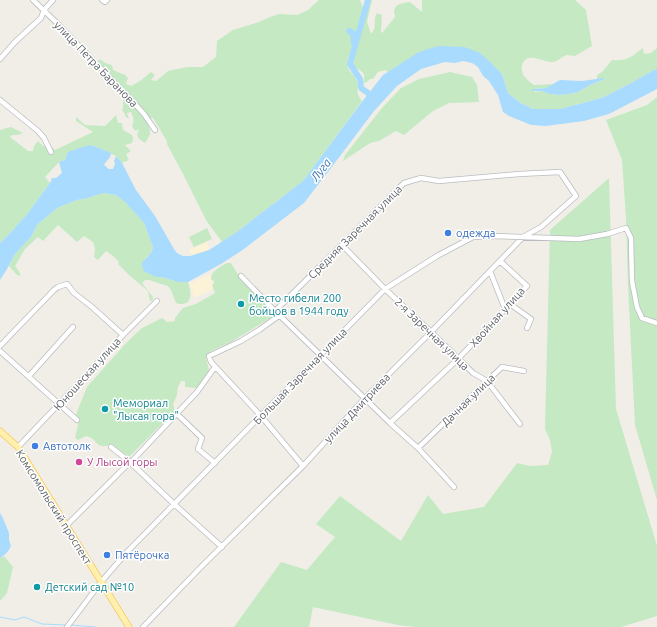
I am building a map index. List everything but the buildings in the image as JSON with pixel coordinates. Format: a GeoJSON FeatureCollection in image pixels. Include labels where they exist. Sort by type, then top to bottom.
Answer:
{"type":"FeatureCollection","features":[{"type":"Feature","properties":{"kind":"main road","name":"Комсомольский проспект"},"geometry":{"type":"LineString","coordinates":[[0,431],[18,447],[129,627]]}},
{"type":"Feature","properties":{"kind":"street","name":"улица Петра Баранова"},"geometry":{"type":"LineString","coordinates":[[33,0],[134,103],[155,130]]}},
{"type":"Feature","properties":{"kind":"street"},"geometry":{"type":"LineString","coordinates":[[0,59],[14,42],[41,18],[44,10],[52,0]]}},
{"type":"Feature","properties":{"kind":"street"},"geometry":{"type":"LineString","coordinates":[[102,0],[105,2],[107,0]]}},
{"type":"Feature","properties":{"kind":"street"},"geometry":{"type":"LineString","coordinates":[[0,100],[38,131],[44,138],[51,152]]}},
{"type":"Feature","properties":{"kind":"street","name":"Средняя Заречная улица"},"geometry":{"type":"LineString","coordinates":[[276,311],[404,183],[421,178],[439,181],[560,172],[576,196]]}},
{"type":"Feature","properties":{"kind":"street","name":"улица Дмитриева"},"geometry":{"type":"LineString","coordinates":[[143,627],[303,466],[365,398],[523,237],[541,228],[576,196]]}},
{"type":"Feature","properties":{"kind":"street","name":"Большая Заречная улица"},"geometry":{"type":"LineString","coordinates":[[67,627],[101,582],[128,551],[385,289],[437,256],[473,237],[493,236],[579,239],[607,234],[626,228],[631,238],[632,281],[636,307],[642,318],[657,323]]}},
{"type":"Feature","properties":{"kind":"street","name":"2-я Заречная улица"},"geometry":{"type":"LineString","coordinates":[[342,244],[385,289],[458,359],[473,373],[487,381],[520,424]]}},
{"type":"Feature","properties":{"kind":"street","name":"Хвойная улица"},"geometry":{"type":"LineString","coordinates":[[390,423],[458,359],[526,286],[500,261]]}},
{"type":"Feature","properties":{"kind":"street"},"geometry":{"type":"LineString","coordinates":[[490,271],[505,309]]}},
{"type":"Feature","properties":{"kind":"street"},"geometry":{"type":"LineString","coordinates":[[242,276],[320,355],[418,448],[454,487]]}},
{"type":"Feature","properties":{"kind":"street"},"geometry":{"type":"LineString","coordinates":[[0,346],[54,290],[67,284],[74,292],[123,335]]}},
{"type":"Feature","properties":{"kind":"street","name":"Юношеская улица"},"geometry":{"type":"LineString","coordinates":[[18,447],[157,301]]}},
{"type":"Feature","properties":{"kind":"street"},"geometry":{"type":"LineString","coordinates":[[510,304],[531,319],[528,328]]}},
{"type":"Feature","properties":{"kind":"street"},"geometry":{"type":"LineString","coordinates":[[280,315],[241,341],[209,356],[215,367],[261,416],[303,466]]}},
{"type":"Feature","properties":{"kind":"street"},"geometry":{"type":"LineString","coordinates":[[29,376],[73,327]]}},
{"type":"Feature","properties":{"kind":"street"},"geometry":{"type":"LineString","coordinates":[[0,351],[77,420]]}},
{"type":"Feature","properties":{"kind":"street"},"geometry":{"type":"LineString","coordinates":[[67,525],[133,460],[198,392],[215,367]]}},
{"type":"Feature","properties":{"kind":"street","name":"Дачная улица"},"geometry":{"type":"LineString","coordinates":[[418,448],[502,367],[524,370]]}},
{"type":"Feature","properties":{"kind":"street"},"geometry":{"type":"LineString","coordinates":[[177,414],[202,438],[198,449],[215,463]]}},
{"type":"Feature","properties":{"kind":"street"},"geometry":{"type":"LineString","coordinates":[[111,447],[130,462],[174,504],[222,546]]}},
{"type":"Feature","properties":{"kind":"green space"},"geometry":{"type":"Polygon","coordinates":[[[319,0],[360,0],[364,10],[365,4],[372,0],[367,22],[371,34],[374,29],[377,13],[382,15],[382,33],[395,17],[394,10],[397,6],[410,2],[422,12],[422,0],[575,0],[586,10],[592,46],[575,56],[566,55],[554,62],[532,58],[526,59],[522,66],[522,71],[524,76],[529,81],[534,85],[555,84],[546,88],[533,89],[534,92],[542,91],[549,94],[558,95],[578,92],[605,79],[597,79],[597,75],[602,72],[612,60],[629,58],[643,48],[644,54],[651,53],[657,48],[657,69],[604,97],[560,109],[533,109],[519,102],[508,93],[502,74],[480,53],[402,63],[388,72],[385,70],[378,72],[373,79],[363,83],[363,73],[353,65],[354,55],[349,56],[347,65],[348,69],[356,79],[358,94],[362,101],[303,181],[222,242],[206,220],[167,144],[167,141],[153,118],[149,118],[131,97],[97,63],[100,59],[105,63],[112,65],[113,70],[125,75],[128,78],[126,84],[131,86],[151,72],[155,75],[151,80],[156,81],[168,71],[187,67],[203,67],[216,57],[217,41],[233,30],[279,14],[297,15],[308,10],[319,0]]]}},
{"type":"Feature","properties":{"kind":"green space"},"geometry":{"type":"Polygon","coordinates":[[[450,72],[472,77],[477,85],[479,102],[449,103],[433,111],[404,135],[396,131],[379,141],[370,143],[343,161],[345,155],[382,108],[401,88],[419,79],[450,72]]]}},
{"type":"Feature","properties":{"kind":"green space"},"geometry":{"type":"Polygon","coordinates":[[[123,93],[140,112],[148,124],[150,134],[145,143],[139,139],[137,135],[139,129],[135,131],[132,126],[133,116],[131,112],[127,113],[129,119],[122,110],[123,93]]]}},
{"type":"Feature","properties":{"kind":"green space"},"geometry":{"type":"Polygon","coordinates":[[[657,97],[657,500],[635,425],[622,160],[606,120],[647,105],[657,97]]]}},
{"type":"Feature","properties":{"kind":"green space"},"geometry":{"type":"Polygon","coordinates":[[[116,115],[118,123],[122,123],[123,130],[132,135],[132,143],[125,145],[131,151],[126,154],[129,160],[122,163],[116,156],[91,145],[59,162],[45,177],[50,183],[28,213],[0,243],[0,130],[11,127],[23,133],[12,135],[10,137],[28,151],[33,151],[34,146],[38,141],[43,146],[50,145],[55,150],[93,132],[76,121],[76,117],[85,125],[105,126],[116,115]]]}},
{"type":"Feature","properties":{"kind":"green space"},"geometry":{"type":"Polygon","coordinates":[[[609,178],[616,409],[657,546],[657,616],[621,627],[416,627],[398,625],[313,607],[309,627],[234,627],[281,562],[307,570],[335,537],[316,524],[340,496],[401,541],[428,495],[443,514],[484,507],[517,463],[530,466],[548,465],[552,452],[550,440],[545,429],[550,230],[609,178]]]}},
{"type":"Feature","properties":{"kind":"green space"},"geometry":{"type":"Polygon","coordinates":[[[103,193],[116,195],[126,203],[144,223],[153,247],[150,254],[144,260],[156,277],[162,277],[178,282],[188,282],[190,295],[188,302],[182,304],[176,303],[168,286],[145,280],[142,283],[153,297],[153,300],[150,301],[148,291],[118,264],[119,262],[112,255],[106,251],[98,260],[94,257],[95,249],[93,242],[84,236],[77,242],[58,225],[43,241],[38,237],[25,249],[15,266],[20,273],[20,276],[17,275],[9,266],[15,254],[31,237],[37,225],[57,208],[77,200],[103,193]]]}},
{"type":"Feature","properties":{"kind":"green space"},"geometry":{"type":"Polygon","coordinates":[[[207,228],[212,239],[194,247],[189,237],[207,228]]]}},
{"type":"Feature","properties":{"kind":"green space"},"geometry":{"type":"Polygon","coordinates":[[[227,263],[231,263],[242,281],[275,315],[231,342],[211,351],[206,358],[209,370],[197,388],[185,387],[185,382],[181,381],[173,404],[175,411],[129,457],[112,444],[103,446],[86,436],[78,440],[75,438],[79,420],[75,417],[87,387],[127,342],[142,328],[162,318],[167,322],[175,321],[175,318],[183,308],[196,304],[215,293],[212,285],[214,281],[211,279],[211,276],[216,270],[227,263]]]}},
{"type":"Feature","properties":{"kind":"green space"},"geometry":{"type":"Polygon","coordinates":[[[4,556],[13,567],[7,593],[0,601],[0,558],[4,556]]]}},
{"type":"Feature","properties":{"kind":"sand"},"geometry":{"type":"Polygon","coordinates":[[[208,242],[209,250],[190,256],[190,249],[208,242]]]}},
{"type":"Feature","properties":{"kind":"sand"},"geometry":{"type":"Polygon","coordinates":[[[210,274],[213,289],[194,298],[190,283],[210,274]]]}},
{"type":"Feature","properties":{"kind":"water","name":"Луга"},"geometry":{"type":"Polygon","coordinates":[[[438,46],[464,47],[480,53],[502,74],[508,93],[519,102],[533,109],[560,109],[604,97],[657,69],[657,89],[609,114],[584,121],[546,126],[531,125],[503,112],[498,95],[478,67],[472,63],[463,61],[455,63],[445,62],[421,69],[397,86],[374,111],[304,203],[244,249],[221,264],[188,282],[178,282],[162,277],[156,277],[144,271],[142,263],[151,253],[153,247],[144,223],[126,203],[116,195],[103,193],[77,200],[57,208],[37,225],[31,237],[15,254],[0,280],[0,243],[28,213],[52,178],[56,178],[62,173],[59,162],[65,160],[68,152],[91,145],[111,153],[110,158],[104,165],[109,169],[113,169],[116,156],[122,163],[136,190],[155,216],[174,249],[177,253],[183,256],[190,256],[209,250],[237,232],[303,181],[383,75],[419,52],[438,46]]]}},
{"type":"Feature","properties":{"kind":"water"},"geometry":{"type":"Polygon","coordinates":[[[605,79],[578,92],[569,94],[558,95],[549,94],[542,91],[531,91],[533,89],[546,88],[560,80],[582,81],[605,79]]]}},
{"type":"Feature","properties":{"kind":"water"},"geometry":{"type":"Polygon","coordinates":[[[0,513],[9,533],[11,546],[7,553],[0,558],[0,513]]]}},
{"type":"Feature","properties":{"kind":"waterway"},"geometry":{"type":"LineString","coordinates":[[368,0],[350,64],[360,79],[361,88],[375,98]]}},
{"type":"Feature","properties":{"kind":"waterway"},"geometry":{"type":"LineString","coordinates":[[349,31],[353,33],[354,43]]}},
{"type":"Feature","properties":{"kind":"waterway"},"geometry":{"type":"LineString","coordinates":[[0,617],[15,620],[24,617],[42,624],[66,625]]}},
{"type":"Feature","properties":{"kind":"waterway"},"geometry":{"type":"LineString","coordinates":[[71,625],[96,627]]}},
{"type":"Feature","properties":{"kind":"place","name":"одежда"},"geometry":{"type":"Point","coordinates":[448,233]}},
{"type":"Feature","properties":{"kind":"place","name":"Место гибели 200 бойцов в 1944 году"},"geometry":{"type":"Point","coordinates":[241,304]}},
{"type":"Feature","properties":{"kind":"place","name":"Мемориал \"Лысая гора\""},"geometry":{"type":"Point","coordinates":[105,409]}},
{"type":"Feature","properties":{"kind":"place","name":"Автотолк"},"geometry":{"type":"Point","coordinates":[35,446]}},
{"type":"Feature","properties":{"kind":"place","name":"У Лысой горы"},"geometry":{"type":"Point","coordinates":[79,462]}},
{"type":"Feature","properties":{"kind":"place","name":"Пятёрочка"},"geometry":{"type":"Point","coordinates":[107,555]}},
{"type":"Feature","properties":{"kind":"place","name":"Детский сад №10"},"geometry":{"type":"Point","coordinates":[37,587]}}]}
